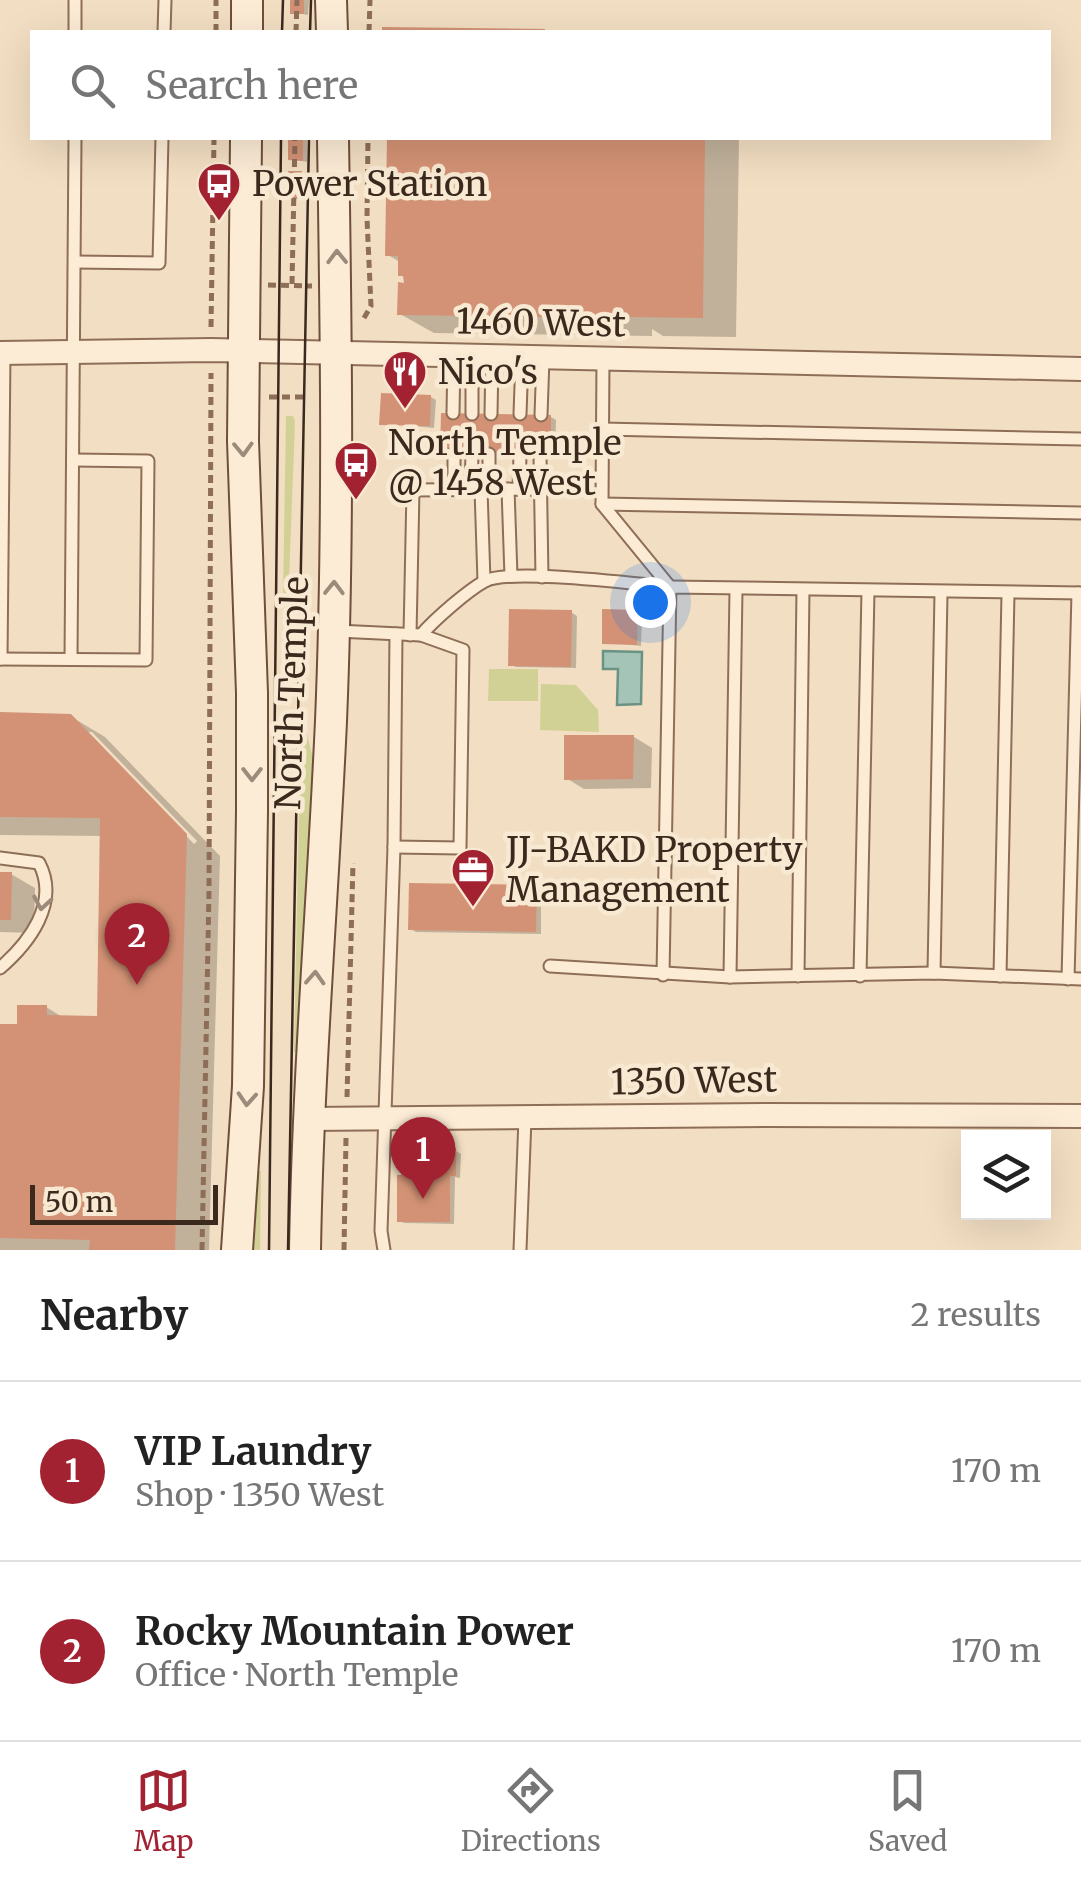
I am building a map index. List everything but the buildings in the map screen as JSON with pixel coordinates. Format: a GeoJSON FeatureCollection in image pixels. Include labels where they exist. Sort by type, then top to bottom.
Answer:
{"type":"FeatureCollection","features":[{"type":"Feature","properties":{"kind":"main road"},"geometry":{"type":"LineString","coordinates":[[247,30],[248,0]]}},
{"type":"Feature","properties":{"kind":"main road"},"geometry":{"type":"LineString","coordinates":[[331,0],[332,30]]}},
{"type":"Feature","properties":{"kind":"main road","name":"North Temple"},"geometry":{"type":"LineString","coordinates":[[236,1250],[248,1086],[252,811],[242,351],[246,140]]}},
{"type":"Feature","properties":{"kind":"main road","name":"North Temple"},"geometry":{"type":"LineString","coordinates":[[304,1250],[307,1119],[331,720],[338,354],[333,140]]}},
{"type":"Feature","properties":{"kind":"street","name":"1460 West"},"geometry":{"type":"LineString","coordinates":[[2,354],[242,351],[1081,369]]}},
{"type":"Feature","properties":{"kind":"street","name":"1350 West"},"geometry":{"type":"LineString","coordinates":[[307,1119],[1081,1116]]}},
{"type":"Feature","properties":{"kind":"lane"},"geometry":{"type":"LineString","coordinates":[[75,0],[75,30]]}},
{"type":"Feature","properties":{"kind":"lane"},"geometry":{"type":"LineString","coordinates":[[164,30],[165,0]]}},
{"type":"Feature","properties":{"kind":"lane"},"geometry":{"type":"LineString","coordinates":[[71,659],[75,140]]}},
{"type":"Feature","properties":{"kind":"lane"},"geometry":{"type":"LineString","coordinates":[[75,262],[159,263],[162,140]]}},
{"type":"Feature","properties":{"kind":"lane"},"geometry":{"type":"LineString","coordinates":[[2,354],[0,659],[146,660],[148,461],[74,460]]}},
{"type":"Feature","properties":{"kind":"lane"},"geometry":{"type":"LineString","coordinates":[[453,413],[473,357]]}},
{"type":"Feature","properties":{"kind":"lane"},"geometry":{"type":"LineString","coordinates":[[472,414],[473,357]]}},
{"type":"Feature","properties":{"kind":"lane"},"geometry":{"type":"LineString","coordinates":[[473,357],[491,414]]}},
{"type":"Feature","properties":{"kind":"lane"},"geometry":{"type":"LineString","coordinates":[[520,414],[532,358]]}},
{"type":"Feature","properties":{"kind":"lane"},"geometry":{"type":"LineString","coordinates":[[532,358],[541,415]]}},
{"type":"Feature","properties":{"kind":"lane"},"geometry":{"type":"LineString","coordinates":[[603,359],[602,504],[670,586],[662,975]]}},
{"type":"Feature","properties":{"kind":"lane"},"geometry":{"type":"LineString","coordinates":[[602,428],[1081,440]]}},
{"type":"Feature","properties":{"kind":"lane"},"geometry":{"type":"LineString","coordinates":[[454,454],[454,489]]}},
{"type":"Feature","properties":{"kind":"lane"},"geometry":{"type":"LineString","coordinates":[[472,454],[480,489],[484,581]]}},
{"type":"Feature","properties":{"kind":"lane"},"geometry":{"type":"LineString","coordinates":[[480,489],[489,454]]}},
{"type":"Feature","properties":{"kind":"lane"},"geometry":{"type":"LineString","coordinates":[[511,576],[514,489],[520,455]]}},
{"type":"Feature","properties":{"kind":"lane"},"geometry":{"type":"LineString","coordinates":[[540,455],[542,577]]}},
{"type":"Feature","properties":{"kind":"lane"},"geometry":{"type":"LineString","coordinates":[[384,1250],[380,1230],[394,848],[409,635],[414,490],[540,489]]}},
{"type":"Feature","properties":{"kind":"lane"},"geometry":{"type":"LineString","coordinates":[[602,504],[1081,514]]}},
{"type":"Feature","properties":{"kind":"lane"},"geometry":{"type":"LineString","coordinates":[[409,635],[484,581],[511,576],[736,590],[1080,593],[1075,979],[934,974],[662,975],[550,966]]}},
{"type":"Feature","properties":{"kind":"lane"},"geometry":{"type":"LineString","coordinates":[[730,976],[736,590]]}},
{"type":"Feature","properties":{"kind":"lane"},"geometry":{"type":"LineString","coordinates":[[798,976],[804,590]]}},
{"type":"Feature","properties":{"kind":"lane"},"geometry":{"type":"LineString","coordinates":[[860,976],[868,591]]}},
{"type":"Feature","properties":{"kind":"lane"},"geometry":{"type":"LineString","coordinates":[[934,974],[941,593]]}},
{"type":"Feature","properties":{"kind":"lane"},"geometry":{"type":"LineString","coordinates":[[1000,976],[1008,594]]}},
{"type":"Feature","properties":{"kind":"lane"},"geometry":{"type":"LineString","coordinates":[[333,631],[409,635],[463,650],[460,848],[394,848]]}},
{"type":"Feature","properties":{"kind":"lane"},"geometry":{"type":"LineString","coordinates":[[0,858],[38,864],[45,875],[46,900],[22,949],[0,968]]}},
{"type":"Feature","properties":{"kind":"lane"},"geometry":{"type":"LineString","coordinates":[[520,1250],[524,1118]]}},
{"type":"Feature","properties":{"kind":"path"},"geometry":{"type":"LineString","coordinates":[[216,0],[216,30]]}},
{"type":"Feature","properties":{"kind":"path"},"geometry":{"type":"LineString","coordinates":[[296,30],[297,0]]}},
{"type":"Feature","properties":{"kind":"path"},"geometry":{"type":"LineString","coordinates":[[369,30],[370,0]]}},
{"type":"Feature","properties":{"kind":"path"},"geometry":{"type":"LineString","coordinates":[[212,309],[214,140]]}},
{"type":"Feature","properties":{"kind":"path"},"geometry":{"type":"LineString","coordinates":[[283,285],[295,285],[295,140]]}},
{"type":"Feature","properties":{"kind":"path"},"geometry":{"type":"LineString","coordinates":[[364,317],[371,306],[368,140]]}},
{"type":"Feature","properties":{"kind":"path"},"geometry":{"type":"LineString","coordinates":[[202,1250],[210,891],[212,395]]}},
{"type":"Feature","properties":{"kind":"path"},"geometry":{"type":"LineString","coordinates":[[280,397],[300,397]]}},
{"type":"Feature","properties":{"kind":"green space"},"geometry":{"type":"Polygon","coordinates":[[[286,416],[293,416],[295,421],[286,660],[282,659],[286,416]]]}},
{"type":"Feature","properties":{"kind":"green space"},"geometry":{"type":"Polygon","coordinates":[[[489,669],[538,669],[538,701],[488,701],[489,669]]]}},
{"type":"Feature","properties":{"kind":"green space"},"geometry":{"type":"Polygon","coordinates":[[[541,684],[576,685],[598,710],[599,732],[540,730],[541,684]]]}},
{"type":"Feature","properties":{"kind":"green space"},"geometry":{"type":"Polygon","coordinates":[[[301,714],[305,714],[315,766],[294,1052],[301,714]]]}},
{"type":"Feature","properties":{"kind":"green space"},"geometry":{"type":"Polygon","coordinates":[[[255,1171],[261,1171],[260,1250],[250,1250],[255,1171]]]}},
{"type":"Feature","properties":{"kind":"shaded area"},"geometry":{"type":"Polygon","coordinates":[[[603,651],[642,652],[641,704],[617,705],[618,669],[603,669],[603,651]]]}},
{"type":"Feature","properties":{"kind":"tram line"},"geometry":{"type":"LineString","coordinates":[[282,30],[283,0]]}},
{"type":"Feature","properties":{"kind":"tram line"},"geometry":{"type":"LineString","coordinates":[[310,30],[311,0]]}},
{"type":"Feature","properties":{"kind":"tram line"},"geometry":{"type":"LineString","coordinates":[[269,1250],[281,140]]}},
{"type":"Feature","properties":{"kind":"tram line"},"geometry":{"type":"LineString","coordinates":[[288,1250],[309,140]]}},
{"type":"Feature","properties":{"kind":"place","name":"Power Station"},"geometry":{"type":"Point","coordinates":[219,222]}},
{"type":"Feature","properties":{"kind":"place","name":"Nico's"},"geometry":{"type":"Point","coordinates":[405,410]}},
{"type":"Feature","properties":{"kind":"place","name":"North Temple @ 1458 West"},"geometry":{"type":"Point","coordinates":[356,501]}},
{"type":"Feature","properties":{"kind":"place","name":"JJ-BAKD Property Management"},"geometry":{"type":"Point","coordinates":[473,908]}},
{"type":"Feature","properties":{"kind":"place","name":"Rocky Mountain Power"},"geometry":{"type":"Point","coordinates":[137,985]}},
{"type":"Feature","properties":{"kind":"place","name":"VIP Laundry"},"geometry":{"type":"Point","coordinates":[423,1199]}}]}
